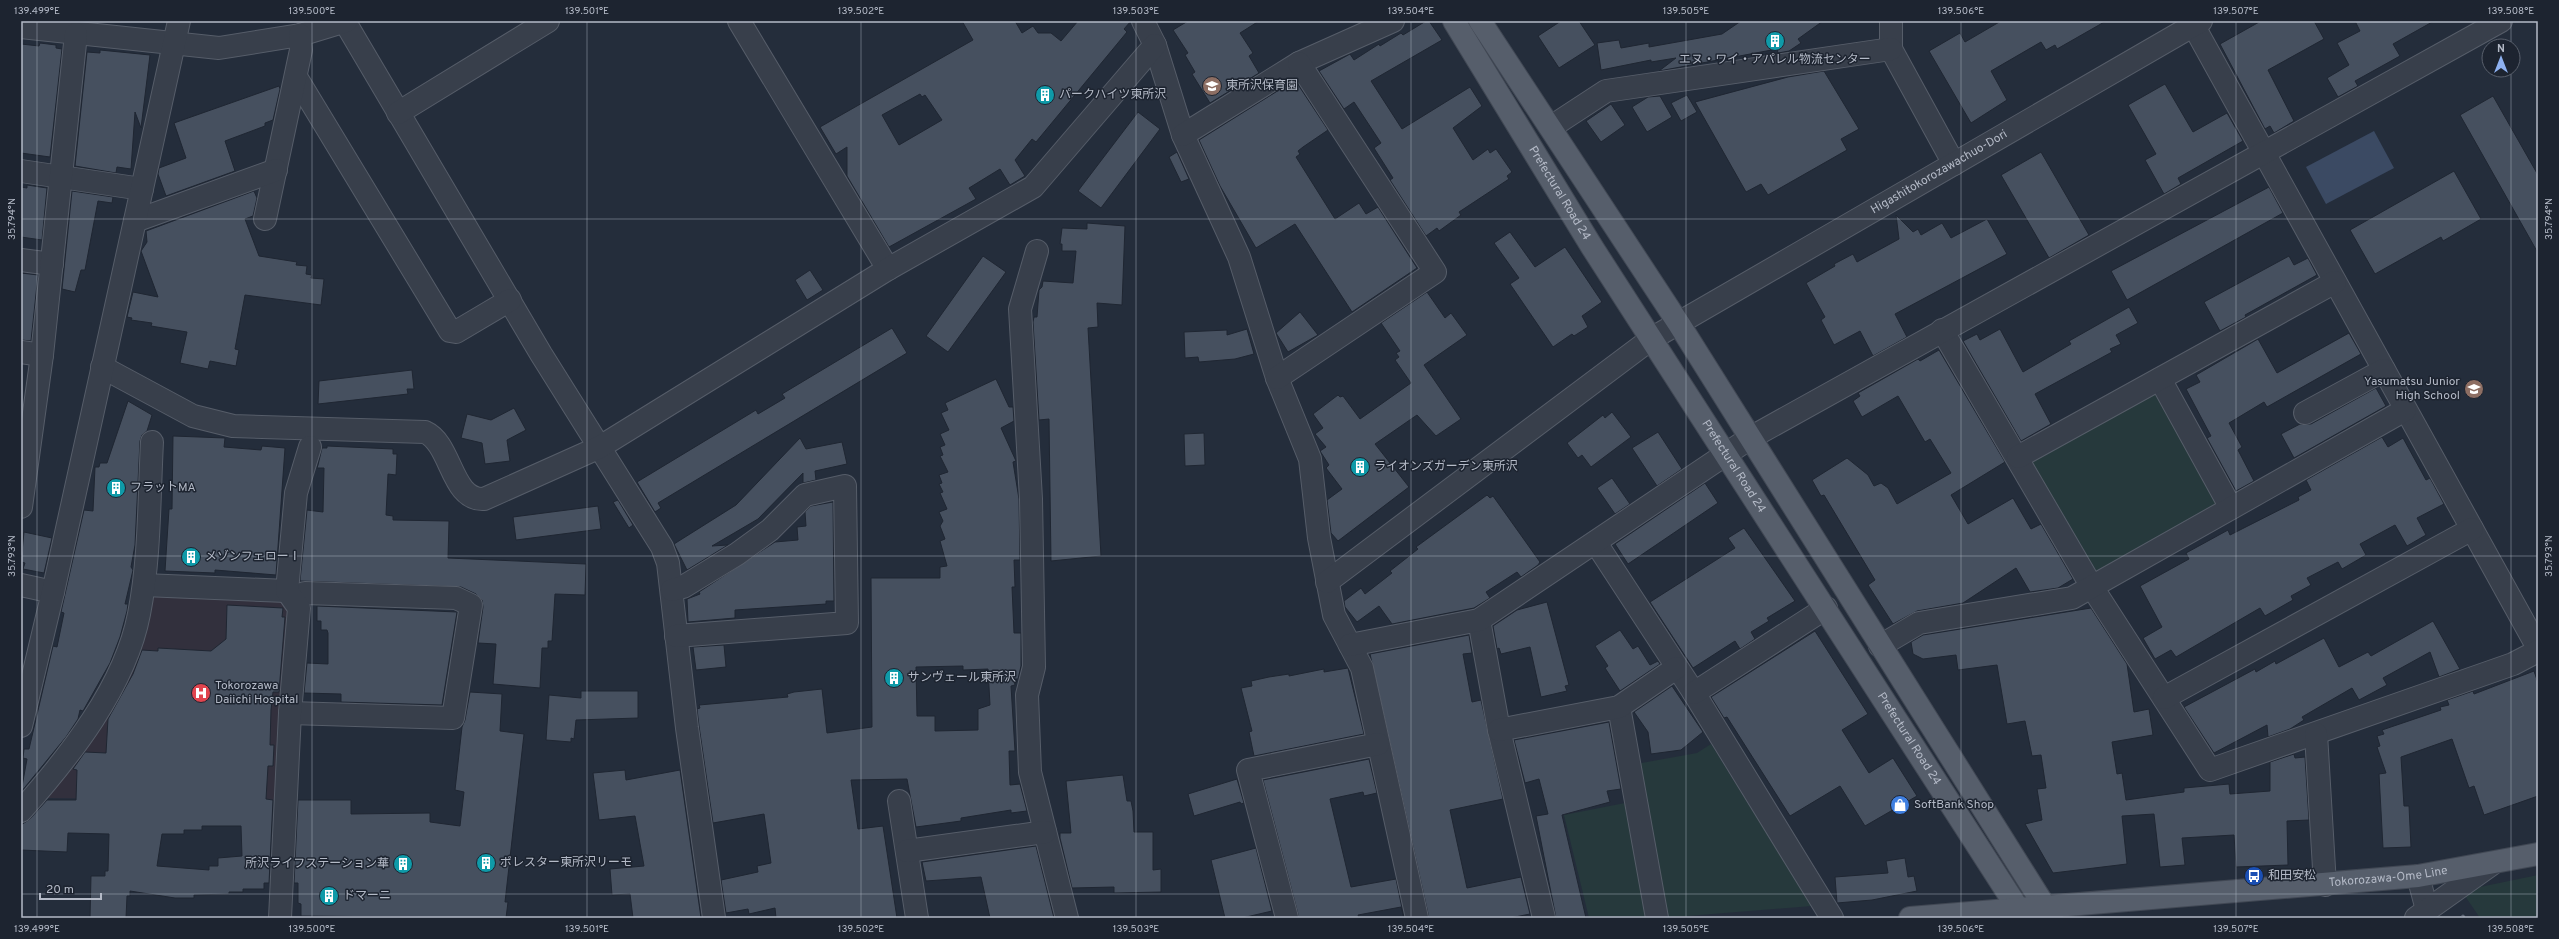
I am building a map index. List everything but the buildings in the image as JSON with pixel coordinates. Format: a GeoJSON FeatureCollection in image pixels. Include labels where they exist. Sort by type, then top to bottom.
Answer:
{"type":"FeatureCollection","features":[{"type":"Feature","properties":{"kind":"main road","name":"Prefectural Road 24"},"geometry":{"type":"LineString","coordinates":[[1454,21],[1651,339],[1727,453],[2021,914]]}},
{"type":"Feature","properties":{"kind":"main road","name":"Prefectural Road 24"},"geometry":{"type":"LineString","coordinates":[[1480,21],[1679,324],[2049,913]]}},
{"type":"Feature","properties":{"kind":"main road","name":"Tokorozawa-Ome Line"},"geometry":{"type":"LineString","coordinates":[[1910,918],[2049,913],[2418,876],[2492,864],[2538,854]]}},
{"type":"Feature","properties":{"kind":"street"},"geometry":{"type":"LineString","coordinates":[[21,27],[76,34],[176,35],[220,48],[300,34],[345,21],[398,113],[510,300],[662,548],[668,563],[672,590],[676,636],[714,918]]}},
{"type":"Feature","properties":{"kind":"street"},"geometry":{"type":"LineString","coordinates":[[398,113],[548,21]]}},
{"type":"Feature","properties":{"kind":"street"},"geometry":{"type":"LineString","coordinates":[[739,21],[888,269]]}},
{"type":"Feature","properties":{"kind":"street"},"geometry":{"type":"LineString","coordinates":[[1183,135],[1299,63],[1393,21]]}},
{"type":"Feature","properties":{"kind":"street"},"geometry":{"type":"LineString","coordinates":[[1891,21],[1890,49],[1954,164]]}},
{"type":"Feature","properties":{"kind":"street"},"geometry":{"type":"LineString","coordinates":[[1350,645],[1480,620],[1750,438],[1942,330],[2264,154],[2501,21]]}},
{"type":"Feature","properties":{"kind":"street"},"geometry":{"type":"LineString","coordinates":[[2195,22],[2264,154],[2538,648]]}},
{"type":"Feature","properties":{"kind":"street","name":"Higashitokorozawachuo-Dori"},"geometry":{"type":"LineString","coordinates":[[1327,582],[1651,339],[1954,164],[2195,22]]}},
{"type":"Feature","properties":{"kind":"street"},"geometry":{"type":"LineString","coordinates":[[102,367],[192,416],[234,426],[425,432],[435,437],[464,492],[476,499],[484,498],[600,447],[888,269],[1033,187],[1150,28]]}},
{"type":"Feature","properties":{"kind":"street"},"geometry":{"type":"LineString","coordinates":[[1150,28],[1183,135],[1239,257],[1277,378],[1310,459],[1327,582],[1334,615],[1362,668],[1417,918]]}},
{"type":"Feature","properties":{"kind":"street"},"geometry":{"type":"LineString","coordinates":[[21,507],[31,353],[52,264],[76,34]]}},
{"type":"Feature","properties":{"kind":"street"},"geometry":{"type":"LineString","coordinates":[[265,220],[296,77],[301,50],[300,34]]}},
{"type":"Feature","properties":{"kind":"street"},"geometry":{"type":"LineString","coordinates":[[21,726],[53,592],[176,35]]}},
{"type":"Feature","properties":{"kind":"street"},"geometry":{"type":"LineString","coordinates":[[1551,127],[1606,91],[1890,49]]}},
{"type":"Feature","properties":{"kind":"street"},"geometry":{"type":"LineString","coordinates":[[1277,378],[1436,272],[1299,63]]}},
{"type":"Feature","properties":{"kind":"street"},"geometry":{"type":"LineString","coordinates":[[296,77],[450,331],[456,332],[510,300]]}},
{"type":"Feature","properties":{"kind":"street"},"geometry":{"type":"LineString","coordinates":[[135,221],[276,170]]}},
{"type":"Feature","properties":{"kind":"street"},"geometry":{"type":"LineString","coordinates":[[21,171],[142,189]]}},
{"type":"Feature","properties":{"kind":"street"},"geometry":{"type":"LineString","coordinates":[[1037,250],[1020,309],[1031,506],[1034,667],[1027,695],[1030,772],[1067,918]]}},
{"type":"Feature","properties":{"kind":"street"},"geometry":{"type":"LineString","coordinates":[[21,260],[52,264]]}},
{"type":"Feature","properties":{"kind":"street"},"geometry":{"type":"LineString","coordinates":[[2018,457],[2335,282]]}},
{"type":"Feature","properties":{"kind":"street"},"geometry":{"type":"LineString","coordinates":[[1942,330],[2018,457],[2092,587],[2210,770],[2514,664],[2538,651]]}},
{"type":"Feature","properties":{"kind":"street"},"geometry":{"type":"LineString","coordinates":[[2305,413],[2384,370]]}},
{"type":"Feature","properties":{"kind":"street"},"geometry":{"type":"LineString","coordinates":[[2160,379],[2231,508]]}},
{"type":"Feature","properties":{"kind":"street"},"geometry":{"type":"LineString","coordinates":[[1880,646],[1919,623],[2072,598],[2405,410]]}},
{"type":"Feature","properties":{"kind":"street"},"geometry":{"type":"LineString","coordinates":[[21,811],[62,764],[108,696],[132,639],[139,615],[144,585],[152,442]]}},
{"type":"Feature","properties":{"kind":"street"},"geometry":{"type":"LineString","coordinates":[[280,918],[290,713],[300,608],[290,594],[296,494],[310,447]]}},
{"type":"Feature","properties":{"kind":"street"},"geometry":{"type":"LineString","coordinates":[[672,590],[683,587],[737,554],[770,530],[804,495],[845,486],[847,623],[676,636]]}},
{"type":"Feature","properties":{"kind":"street"},"geometry":{"type":"LineString","coordinates":[[2164,698],[2472,529]]}},
{"type":"Feature","properties":{"kind":"street"},"geometry":{"type":"LineString","coordinates":[[1596,543],[1676,668],[1694,693],[1832,918]]}},
{"type":"Feature","properties":{"kind":"street"},"geometry":{"type":"LineString","coordinates":[[21,585],[53,592]]}},
{"type":"Feature","properties":{"kind":"street"},"geometry":{"type":"LineString","coordinates":[[144,585],[290,594],[305,593],[456,598],[471,605],[453,718],[290,713]]}},
{"type":"Feature","properties":{"kind":"street"},"geometry":{"type":"LineString","coordinates":[[1694,693],[1826,608]]}},
{"type":"Feature","properties":{"kind":"street"},"geometry":{"type":"LineString","coordinates":[[1480,620],[1499,730],[1544,918]]}},
{"type":"Feature","properties":{"kind":"street"},"geometry":{"type":"LineString","coordinates":[[1499,730],[1619,707],[1676,668]]}},
{"type":"Feature","properties":{"kind":"street"},"geometry":{"type":"LineString","coordinates":[[1619,707],[1657,918]]}},
{"type":"Feature","properties":{"kind":"street"},"geometry":{"type":"LineString","coordinates":[[2316,734],[2325,885]]}},
{"type":"Feature","properties":{"kind":"street"},"geometry":{"type":"LineString","coordinates":[[1287,918],[1248,770],[1378,744]]}},
{"type":"Feature","properties":{"kind":"street"},"geometry":{"type":"LineString","coordinates":[[899,801],[918,918]]}},
{"type":"Feature","properties":{"kind":"street"},"geometry":{"type":"LineString","coordinates":[[907,851],[1045,832]]}},
{"type":"Feature","properties":{"kind":"street"},"geometry":{"type":"LineString","coordinates":[[2418,876],[2422,914],[2492,864]]}},
{"type":"Feature","properties":{"kind":"shaded area"},"geometry":{"type":"Polygon","coordinates":[[[2153,391],[2219,506],[2097,572],[2030,461],[2153,391]]]}},
{"type":"Feature","properties":{"kind":"shaded area","name":"Tokorozawa Daiichi Hospital"},"geometry":{"type":"Polygon","coordinates":[[[150,593],[284,601],[290,610],[277,801],[47,798],[150,593]]]}},
{"type":"Feature","properties":{"kind":"shaded area"},"geometry":{"type":"Polygon","coordinates":[[[1711,744],[1812,906],[1663,918],[1636,764],[1697,753],[1711,744]]]}},
{"type":"Feature","properties":{"kind":"shaded area"},"geometry":{"type":"Polygon","coordinates":[[[1630,802],[1650,918],[1589,918],[1564,815],[1630,802]]]}},
{"type":"Feature","properties":{"kind":"shaded area"},"geometry":{"type":"Polygon","coordinates":[[[2538,875],[2538,918],[2480,918],[2465,896],[2480,887],[2538,875]]]}},
{"type":"Feature","properties":{"kind":"water"},"geometry":{"type":"Polygon","coordinates":[[[2374,131],[2394,168],[2326,204],[2306,167],[2374,131]]]}},
{"type":"Feature","properties":{"kind":"place","name":"エヌ・ワイ・アパレル物流センター"},"geometry":{"type":"Point","coordinates":[1775,41]}},
{"type":"Feature","properties":{"kind":"place","name":"東所沢保育園"},"geometry":{"type":"Point","coordinates":[1212,86]}},
{"type":"Feature","properties":{"kind":"place","name":"パークハイツ東所沢"},"geometry":{"type":"Point","coordinates":[1045,95]}},
{"type":"Feature","properties":{"kind":"place","name":"Yasumatsu Junior High School"},"geometry":{"type":"Point","coordinates":[2474,389]}},
{"type":"Feature","properties":{"kind":"place","name":"ライオンズガーデン東所沢"},"geometry":{"type":"Point","coordinates":[1360,467]}},
{"type":"Feature","properties":{"kind":"place","name":"フラットMA"},"geometry":{"type":"Point","coordinates":[116,488]}},
{"type":"Feature","properties":{"kind":"place","name":"メゾンフェローⅠ"},"geometry":{"type":"Point","coordinates":[191,557]}},
{"type":"Feature","properties":{"kind":"place","name":"サンヴェール東所沢"},"geometry":{"type":"Point","coordinates":[894,678]}},
{"type":"Feature","properties":{"kind":"place","name":"Tokorozawa Daiichi Hospital"},"geometry":{"type":"Point","coordinates":[201,693]}},
{"type":"Feature","properties":{"kind":"place","name":"SoftBank Shop"},"geometry":{"type":"Point","coordinates":[1900,805]}},
{"type":"Feature","properties":{"kind":"place","name":"ポレスター東所沢リーモ"},"geometry":{"type":"Point","coordinates":[486,863]}},
{"type":"Feature","properties":{"kind":"place","name":"所沢ライフステーション華"},"geometry":{"type":"Point","coordinates":[403,864]}},
{"type":"Feature","properties":{"kind":"place","name":"和田安松"},"geometry":{"type":"Point","coordinates":[2254,876]}},
{"type":"Feature","properties":{"kind":"place","name":"ドマーニ"},"geometry":{"type":"Point","coordinates":[329,896]}}]}
